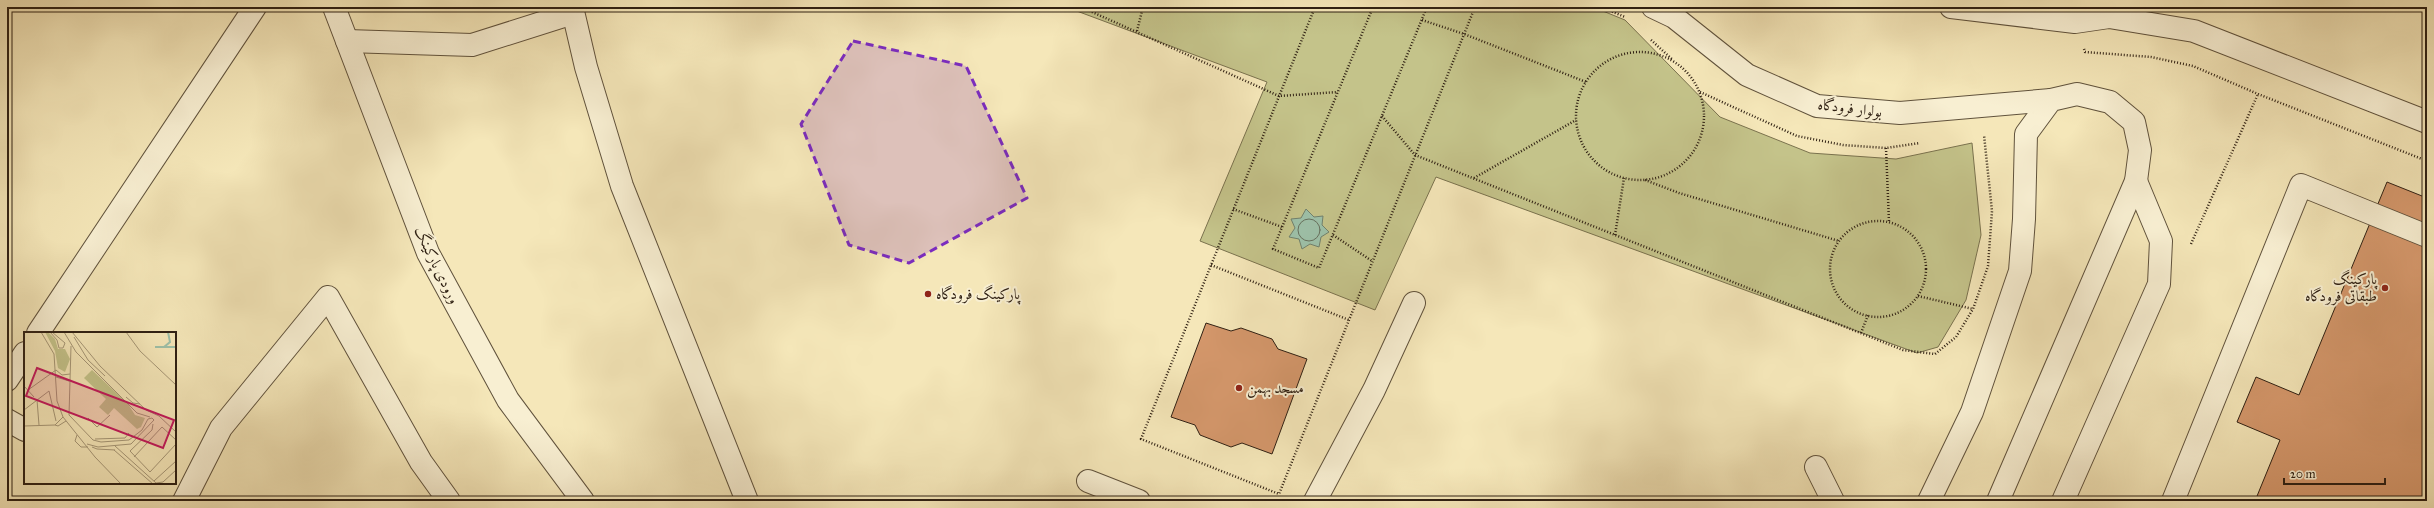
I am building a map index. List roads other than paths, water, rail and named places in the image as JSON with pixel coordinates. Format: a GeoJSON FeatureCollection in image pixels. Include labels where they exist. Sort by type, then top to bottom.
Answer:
{"type":"FeatureCollection","features":[{"type":"Feature","properties":{"kind":"lane"},"geometry":{"type":"LineString","coordinates":[[39,332],[255,7]]}},
{"type":"Feature","properties":{"kind":"lane","name":"ورودی پارکینگ"},"geometry":{"type":"LineString","coordinates":[[334,7],[428,253],[508,400],[583,501]]}},
{"type":"Feature","properties":{"kind":"lane","name":"بولوار فرودگاه"},"geometry":{"type":"LineString","coordinates":[[1653,7],[1674,16],[1747,74],[1817,106],[1900,113],[2051,100],[2077,94],[2110,102],[2134,122],[2140,150],[2136,181]]}},
{"type":"Feature","properties":{"kind":"lane"},"geometry":{"type":"LineString","coordinates":[[1951,7],[2075,22],[2109,17],[2194,31],[2427,122]]}},
{"type":"Feature","properties":{"kind":"lane"},"geometry":{"type":"LineString","coordinates":[[347,41],[472,45],[572,10],[586,67],[622,186],[747,501]]}},
{"type":"Feature","properties":{"kind":"lane"},"geometry":{"type":"LineString","coordinates":[[1929,501],[1972,412],[2020,272],[2024,219],[2026,134],[2051,100]]}},
{"type":"Feature","properties":{"kind":"lane"},"geometry":{"type":"LineString","coordinates":[[1998,501],[2136,181]]}},
{"type":"Feature","properties":{"kind":"lane"},"geometry":{"type":"LineString","coordinates":[[2063,501],[2159,284],[2161,241],[2136,181]]}},
{"type":"Feature","properties":{"kind":"lane"},"geometry":{"type":"LineString","coordinates":[[2173,501],[2301,185],[2427,236]]}},
{"type":"Feature","properties":{"kind":"lane"},"geometry":{"type":"LineString","coordinates":[[184,501],[221,428],[328,297],[418,455],[449,501]]}},
{"type":"Feature","properties":{"kind":"lane"},"geometry":{"type":"LineString","coordinates":[[1315,501],[1374,390],[1414,303]]}},
{"type":"Feature","properties":{"kind":"lane"},"geometry":{"type":"LineString","coordinates":[[7,380],[24,354]]}},
{"type":"Feature","properties":{"kind":"lane"},"geometry":{"type":"LineString","coordinates":[[7,420],[24,429]]}},
{"type":"Feature","properties":{"kind":"lane"},"geometry":{"type":"LineString","coordinates":[[1816,467],[1833,501]]}},
{"type":"Feature","properties":{"kind":"lane"},"geometry":{"type":"LineString","coordinates":[[1088,481],[1139,501]]}},
{"type":"Feature","properties":{"kind":"water"},"geometry":{"type":"Polygon","coordinates":[[[1306,209],[1314,217],[1323,216],[1322,225],[1329,232],[1321,237],[1319,247],[1310,244],[1302,249],[1299,239],[1289,237],[1295,228],[1291,219],[1301,218],[1306,209]]]}},
{"type":"Feature","properties":{"kind":"place","name":"پارکینگ طبقاتی فرودگاه"},"geometry":{"type":"Point","coordinates":[2385,288]}},
{"type":"Feature","properties":{"kind":"place","name":"پارکینگ فرودگاه"},"geometry":{"type":"Point","coordinates":[928,294]}},
{"type":"Feature","properties":{"kind":"place","name":"مسجد بهمن"},"geometry":{"type":"Point","coordinates":[1239,388]}}]}
